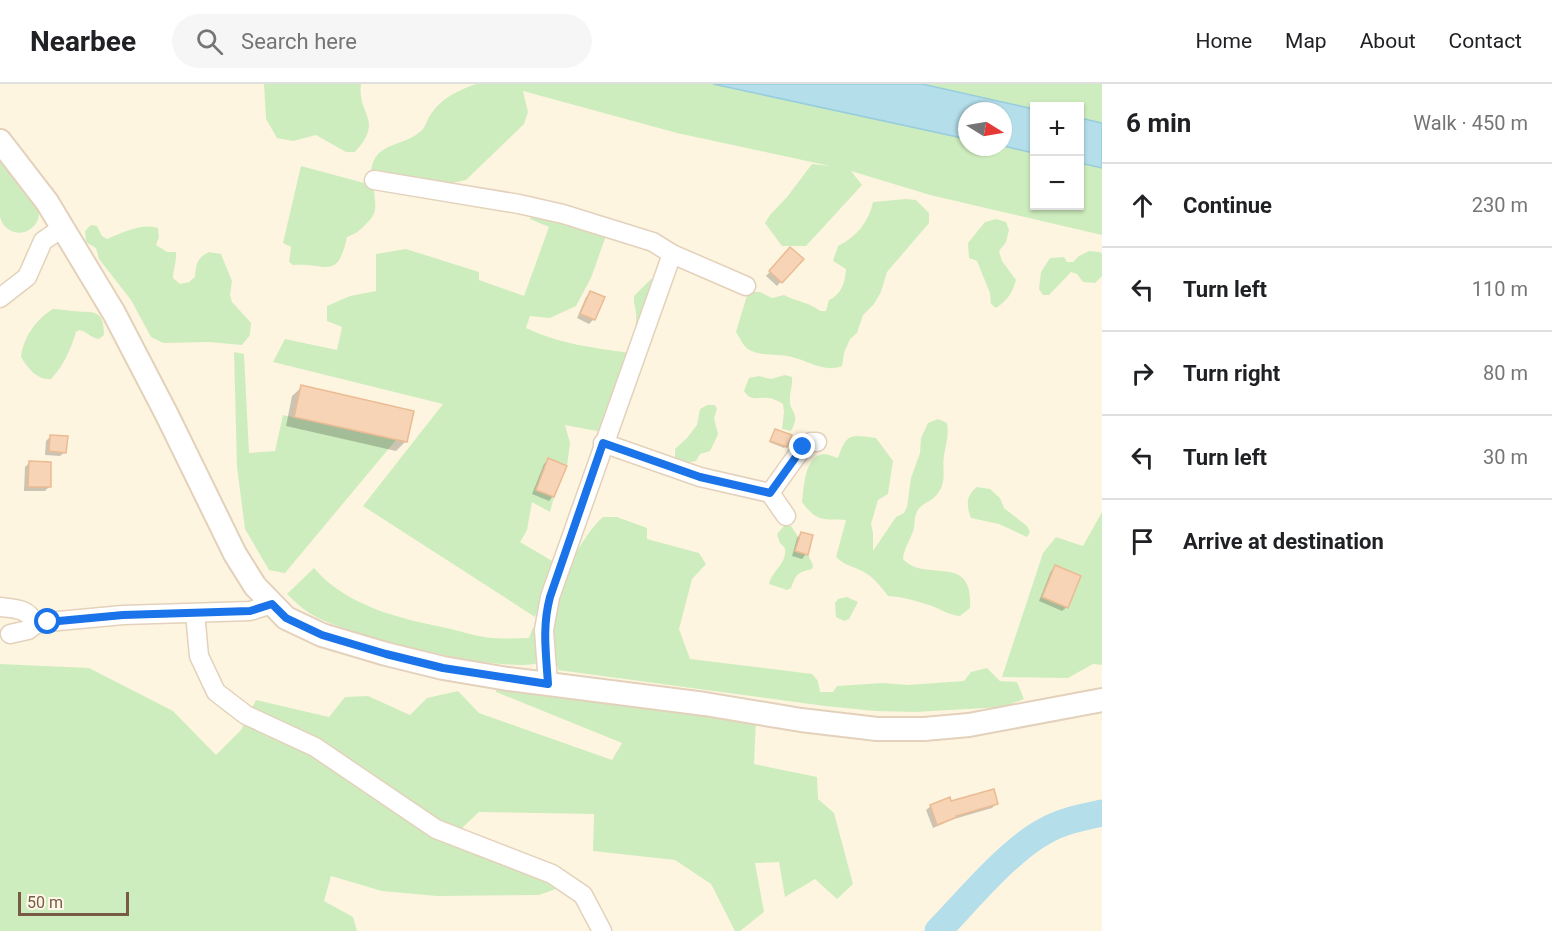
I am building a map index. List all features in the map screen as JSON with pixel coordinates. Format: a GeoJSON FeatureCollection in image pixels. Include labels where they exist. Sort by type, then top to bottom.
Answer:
{"type":"FeatureCollection","features":[{"type":"Feature","properties":{"kind":"street"},"geometry":{"type":"LineString","coordinates":[[0,141],[47,202],[119,324],[167,415],[235,554],[255,586],[286,618],[322,635],[443,668],[877,729],[924,729],[969,725],[1102,700]]}},
{"type":"Feature","properties":{"kind":"street"},"geometry":{"type":"LineString","coordinates":[[374,180],[519,204],[563,214],[653,242],[672,254],[746,286]]}},
{"type":"Feature","properties":{"kind":"street"},"geometry":{"type":"LineString","coordinates":[[0,297],[27,277],[43,241],[62,228]]}},
{"type":"Feature","properties":{"kind":"street"},"geometry":{"type":"LineString","coordinates":[[548,684],[544,630],[550,597],[672,254]]}},
{"type":"Feature","properties":{"kind":"street"},"geometry":{"type":"LineString","coordinates":[[770,493],[803,447],[817,442]]}},
{"type":"Feature","properties":{"kind":"street"},"geometry":{"type":"LineString","coordinates":[[603,443],[700,477],[770,493],[786,516]]}},
{"type":"Feature","properties":{"kind":"street"},"geometry":{"type":"LineString","coordinates":[[10,634],[28,630],[36,624],[123,615],[250,611],[272,604]]}},
{"type":"Feature","properties":{"kind":"street"},"geometry":{"type":"LineString","coordinates":[[0,607],[30,614],[36,624]]}},
{"type":"Feature","properties":{"kind":"street"},"geometry":{"type":"LineString","coordinates":[[195,613],[199,656],[216,692],[238,710],[315,747],[436,830],[552,874],[583,895],[602,931]]}},
{"type":"Feature","properties":{"kind":"green space"},"geometry":{"type":"Polygon","coordinates":[[[264,84],[361,84],[361,95],[369,125],[364,141],[355,152],[346,152],[316,135],[293,141],[277,138],[266,119],[264,84]]]}},
{"type":"Feature","properties":{"kind":"green space"},"geometry":{"type":"Polygon","coordinates":[[[476,84],[1102,84],[1102,235],[930,195],[851,171],[862,185],[806,246],[782,246],[765,223],[812,164],[830,166],[677,133],[523,91],[528,112],[524,124],[466,180],[437,186],[416,184],[371,171],[378,154],[384,149],[415,136],[423,128],[435,108],[451,95],[476,84]]]}},
{"type":"Feature","properties":{"kind":"green space"},"geometry":{"type":"Polygon","coordinates":[[[0,148],[4,168],[26,184],[37,204],[38,219],[35,225],[25,232],[20,233],[8,229],[0,217],[0,148]]]}},
{"type":"Feature","properties":{"kind":"green space"},"geometry":{"type":"Polygon","coordinates":[[[301,166],[368,184],[374,189],[373,216],[360,230],[347,237],[339,260],[329,267],[293,265],[289,262],[291,247],[283,243],[301,166]]]}},
{"type":"Feature","properties":{"kind":"green space"},"geometry":{"type":"Polygon","coordinates":[[[916,200],[929,213],[929,223],[887,272],[881,292],[874,304],[863,315],[857,333],[850,339],[842,366],[823,367],[792,357],[751,351],[745,346],[736,332],[748,292],[760,292],[772,298],[784,295],[820,311],[826,311],[829,300],[840,291],[845,278],[846,269],[833,261],[838,246],[861,228],[873,202],[916,200]]]}},
{"type":"Feature","properties":{"kind":"green space"},"geometry":{"type":"Polygon","coordinates":[[[532,213],[607,233],[591,278],[576,306],[550,318],[530,316],[526,328],[564,342],[631,353],[602,432],[565,425],[570,443],[567,466],[548,458],[536,490],[554,497],[550,512],[532,502],[527,530],[520,542],[554,562],[535,617],[363,506],[443,404],[273,362],[285,339],[337,350],[342,327],[327,321],[327,306],[350,296],[376,291],[376,254],[406,249],[479,272],[479,280],[524,296],[549,227],[530,219],[532,213]]]}},
{"type":"Feature","properties":{"kind":"green space"},"geometry":{"type":"Polygon","coordinates":[[[996,219],[1006,222],[1009,230],[1006,242],[999,251],[1002,261],[1016,280],[1009,296],[996,308],[991,304],[990,293],[977,261],[969,258],[968,243],[985,222],[996,219]]]}},
{"type":"Feature","properties":{"kind":"green space"},"geometry":{"type":"Polygon","coordinates":[[[91,225],[97,226],[102,236],[107,239],[139,227],[158,228],[159,237],[156,245],[167,252],[176,252],[173,278],[180,284],[189,282],[195,277],[198,262],[205,254],[209,252],[221,254],[232,281],[230,295],[232,302],[251,323],[250,335],[242,345],[209,342],[163,343],[151,337],[131,300],[99,259],[96,248],[86,242],[85,231],[91,225]]]}},
{"type":"Feature","properties":{"kind":"green space"},"geometry":{"type":"Polygon","coordinates":[[[1089,251],[1102,254],[1102,276],[1095,283],[1083,282],[1077,274],[1071,272],[1049,295],[1043,295],[1039,289],[1041,272],[1050,258],[1064,257],[1067,262],[1073,262],[1089,251]]]}},
{"type":"Feature","properties":{"kind":"green space"},"geometry":{"type":"Polygon","coordinates":[[[659,276],[637,335],[634,296],[651,279],[659,276]]]}},
{"type":"Feature","properties":{"kind":"green space"},"geometry":{"type":"Polygon","coordinates":[[[53,309],[92,312],[100,316],[104,326],[104,335],[99,339],[79,330],[76,332],[60,368],[51,379],[46,379],[33,372],[21,357],[24,343],[31,330],[53,309]]]}},
{"type":"Feature","properties":{"kind":"green space"},"geometry":{"type":"Polygon","coordinates":[[[234,352],[244,354],[249,453],[275,451],[283,415],[396,440],[285,573],[269,570],[245,529],[237,467],[234,352]]]}},
{"type":"Feature","properties":{"kind":"green space"},"geometry":{"type":"Polygon","coordinates":[[[785,375],[792,377],[790,403],[795,420],[791,431],[782,429],[783,404],[770,398],[752,398],[744,391],[749,378],[759,376],[771,379],[785,375]]]}},
{"type":"Feature","properties":{"kind":"green space"},"geometry":{"type":"Polygon","coordinates":[[[707,405],[715,405],[717,409],[714,418],[718,434],[710,451],[700,454],[696,461],[680,464],[675,462],[675,449],[697,425],[700,409],[707,405]]]}},
{"type":"Feature","properties":{"kind":"green space"},"geometry":{"type":"Polygon","coordinates":[[[938,419],[947,423],[948,428],[942,484],[938,493],[917,512],[903,559],[913,566],[957,574],[964,580],[969,591],[970,608],[960,616],[915,601],[888,596],[870,576],[836,557],[846,520],[831,520],[816,516],[802,502],[806,474],[812,460],[824,454],[838,458],[844,443],[851,437],[876,438],[893,461],[888,494],[878,500],[871,524],[873,551],[896,517],[904,513],[907,507],[911,478],[920,453],[921,438],[928,423],[938,419]]]}},
{"type":"Feature","properties":{"kind":"green space"},"geometry":{"type":"Polygon","coordinates":[[[977,487],[990,489],[1000,498],[1004,508],[1027,526],[1030,532],[1027,537],[999,524],[971,518],[968,501],[971,493],[977,487]]]}},
{"type":"Feature","properties":{"kind":"green space"},"geometry":{"type":"Polygon","coordinates":[[[1102,512],[1102,665],[1093,664],[1068,678],[1002,677],[1043,553],[1056,537],[1083,546],[1102,512]]]}},
{"type":"Feature","properties":{"kind":"green space"},"geometry":{"type":"Polygon","coordinates":[[[603,517],[617,517],[647,528],[647,539],[699,553],[706,564],[692,579],[679,629],[690,659],[812,674],[818,681],[820,692],[833,692],[837,686],[964,681],[971,672],[987,668],[1000,681],[1017,682],[1024,699],[1003,707],[915,712],[875,711],[558,670],[551,631],[552,608],[562,580],[578,549],[603,517]]]}},
{"type":"Feature","properties":{"kind":"green space"},"geometry":{"type":"Polygon","coordinates":[[[785,525],[791,526],[799,538],[795,551],[808,555],[813,565],[812,569],[798,574],[791,588],[787,590],[769,584],[784,558],[785,548],[780,543],[777,534],[785,525]]]}},
{"type":"Feature","properties":{"kind":"green space"},"geometry":{"type":"Polygon","coordinates":[[[314,568],[342,593],[395,616],[476,636],[497,638],[529,638],[533,627],[537,633],[539,663],[520,665],[493,663],[427,651],[361,634],[316,617],[287,594],[314,568]]]}},
{"type":"Feature","properties":{"kind":"green space"},"geometry":{"type":"Polygon","coordinates":[[[847,597],[858,602],[849,619],[844,621],[836,617],[835,603],[838,599],[847,597]]]}},
{"type":"Feature","properties":{"kind":"green space"},"geometry":{"type":"Polygon","coordinates":[[[0,664],[89,668],[173,711],[216,755],[241,730],[256,700],[329,717],[345,697],[368,696],[410,715],[427,698],[458,691],[479,713],[612,760],[622,743],[496,692],[497,684],[756,719],[754,764],[817,777],[818,799],[834,813],[853,884],[837,899],[815,879],[785,897],[779,862],[755,863],[764,912],[740,931],[735,931],[711,884],[675,860],[593,851],[594,814],[479,812],[463,827],[458,847],[541,879],[556,889],[539,895],[437,896],[382,891],[331,876],[324,901],[353,917],[357,931],[0,931],[0,664]]]}},
{"type":"Feature","properties":{"kind":"water"},"geometry":{"type":"Polygon","coordinates":[[[713,84],[922,84],[1003,102],[958,102],[958,137],[713,84]]]}},
{"type":"Feature","properties":{"kind":"water"},"geometry":{"type":"Polygon","coordinates":[[[1012,104],[1030,108],[1030,152],[1012,148],[1012,104]]]}},
{"type":"Feature","properties":{"kind":"water"},"geometry":{"type":"Polygon","coordinates":[[[1084,119],[1102,123],[1102,168],[1084,164],[1084,119]]]}},
{"type":"Feature","properties":{"kind":"building"},"geometry":{"type":"Polygon","coordinates":[[[790,247],[804,259],[782,283],[769,271],[790,247]]]}},
{"type":"Feature","properties":{"kind":"building"},"geometry":{"type":"Polygon","coordinates":[[[590,291],[605,297],[595,320],[580,314],[590,291]]]}},
{"type":"Feature","properties":{"kind":"building"},"geometry":{"type":"Polygon","coordinates":[[[301,385],[414,411],[407,442],[294,417],[301,385]]]}},
{"type":"Feature","properties":{"kind":"building"},"geometry":{"type":"Polygon","coordinates":[[[775,429],[792,435],[787,447],[770,441],[775,429]]]}},
{"type":"Feature","properties":{"kind":"building"},"geometry":{"type":"Polygon","coordinates":[[[50,435],[68,436],[66,453],[49,451],[50,435]]]}},
{"type":"Feature","properties":{"kind":"building"},"geometry":{"type":"Polygon","coordinates":[[[548,458],[567,466],[554,497],[536,490],[548,458]]]}},
{"type":"Feature","properties":{"kind":"building"},"geometry":{"type":"Polygon","coordinates":[[[29,461],[51,462],[51,487],[28,487],[29,461]]]}},
{"type":"Feature","properties":{"kind":"building"},"geometry":{"type":"Polygon","coordinates":[[[801,532],[813,535],[808,555],[795,551],[801,532]]]}},
{"type":"Feature","properties":{"kind":"building"},"geometry":{"type":"Polygon","coordinates":[[[1055,565],[1081,576],[1068,608],[1042,597],[1055,565]]]}},
{"type":"Feature","properties":{"kind":"building"},"geometry":{"type":"Polygon","coordinates":[[[994,789],[998,804],[956,816],[937,825],[930,805],[950,797],[951,801],[994,789]]]}},
{"type":"Feature","properties":{"kind":"waterway"},"geometry":{"type":"LineString","coordinates":[[938,931],[1017,850],[1058,825],[1102,813]]}},
{"type":"Feature","properties":{"kind":"route"},"geometry":{"type":"LineString","coordinates":[[48,622],[123,615],[250,611],[272,604],[286,618],[322,635],[386,654],[443,668],[548,684],[544,630],[546,614],[603,443],[700,477],[770,493],[803,447]]}}]}
